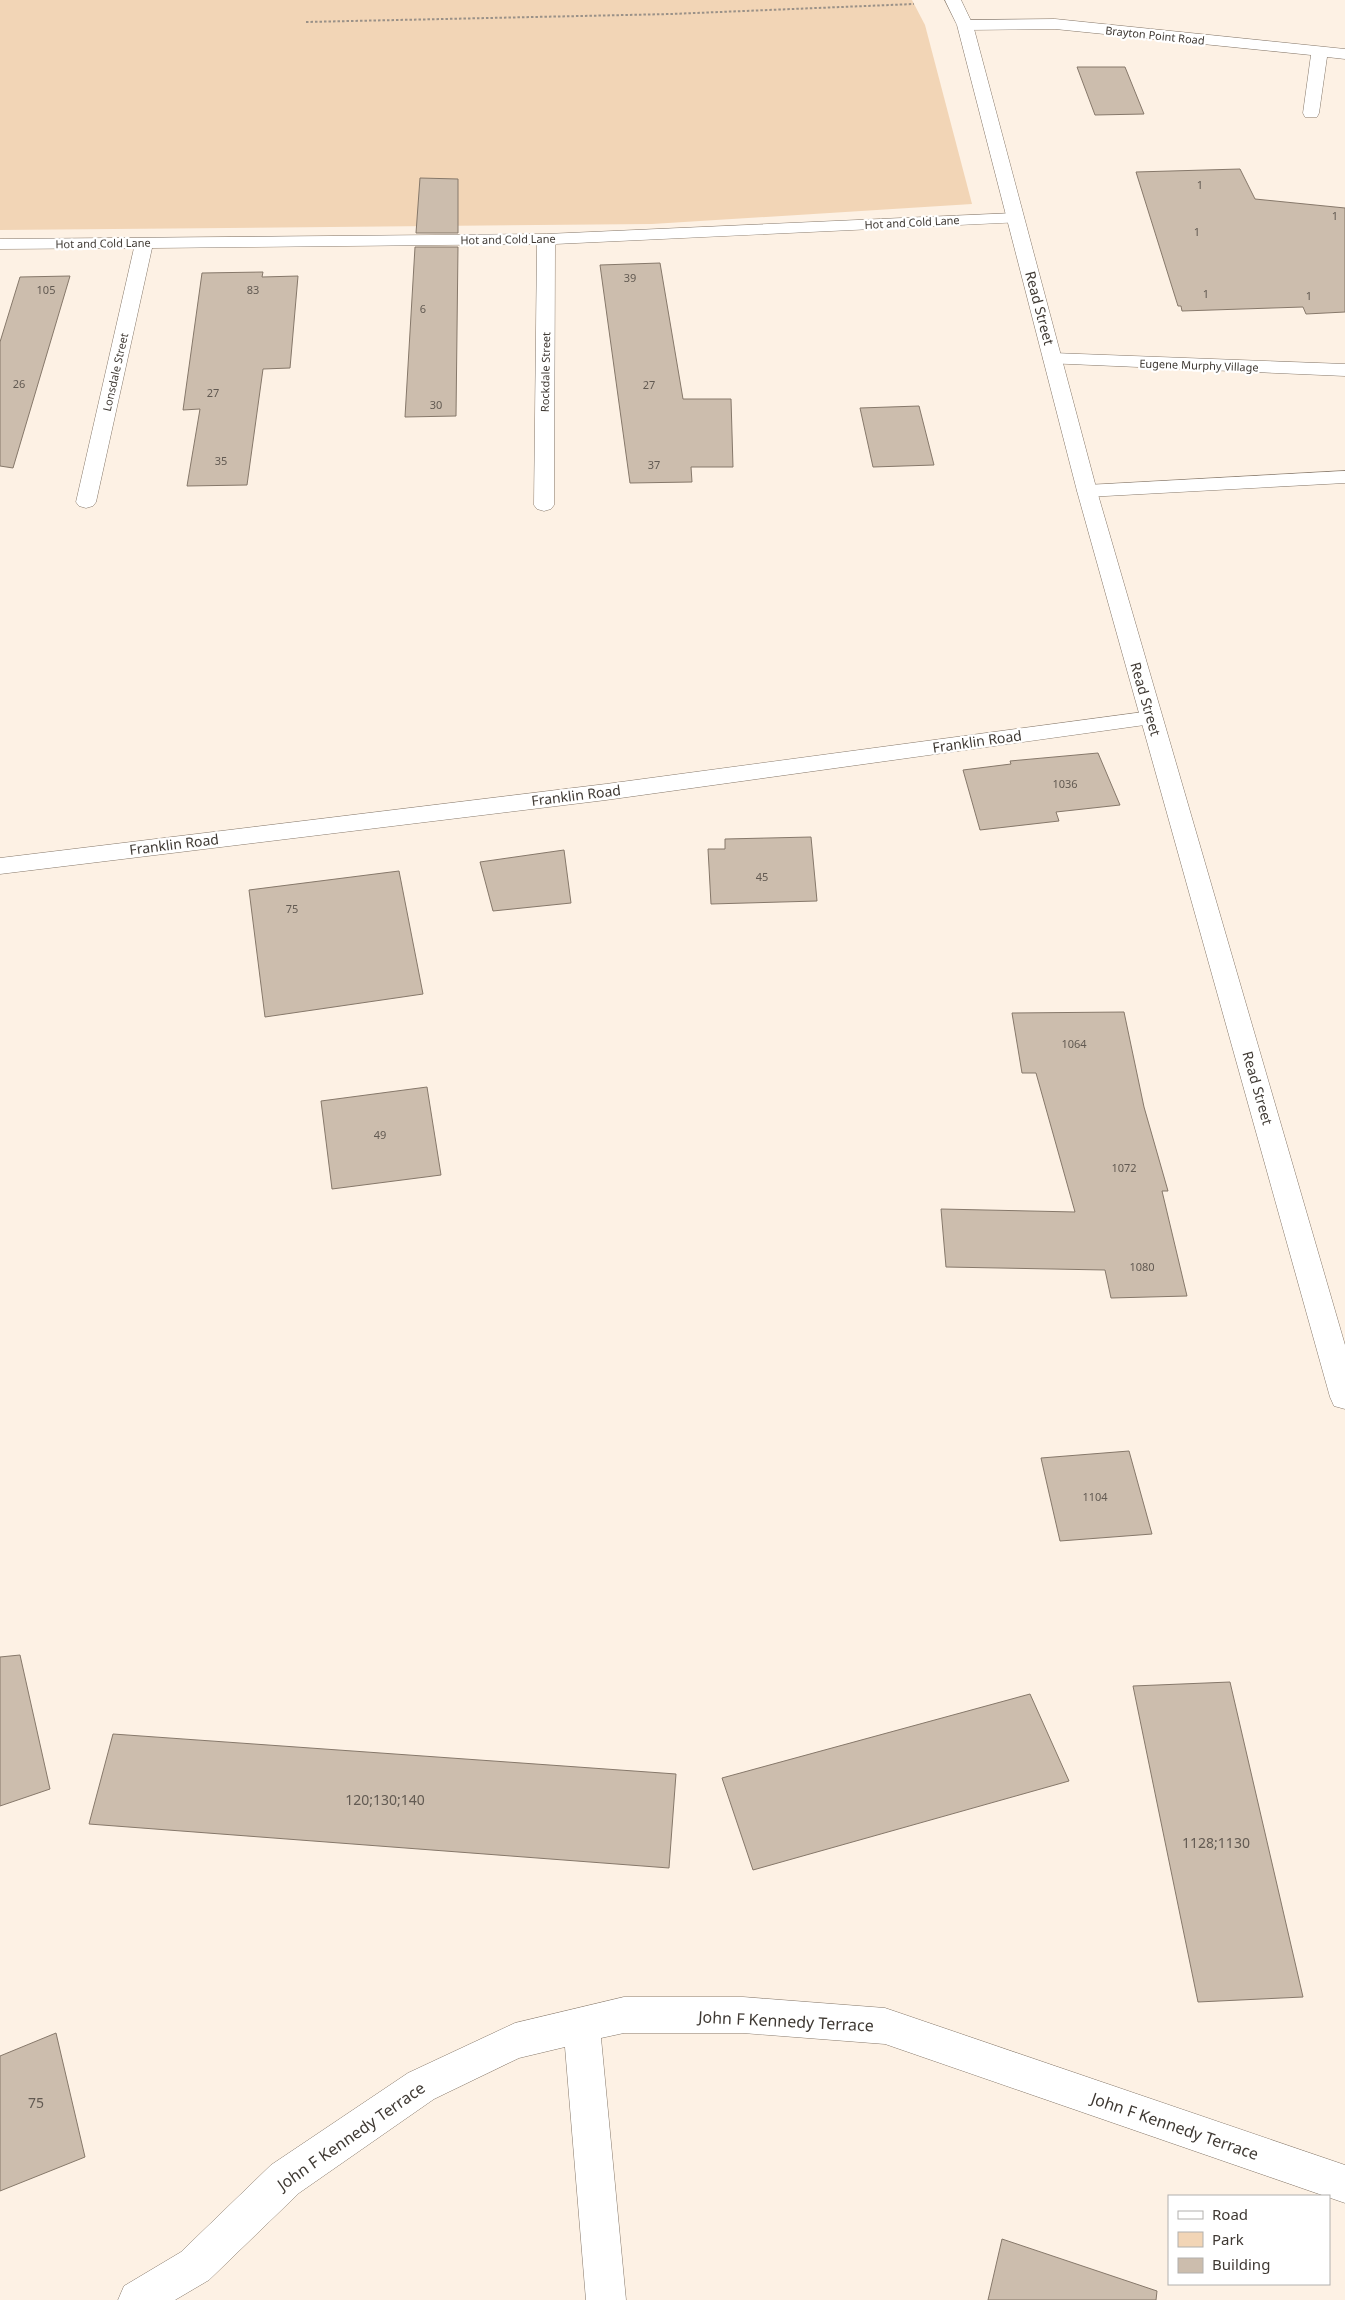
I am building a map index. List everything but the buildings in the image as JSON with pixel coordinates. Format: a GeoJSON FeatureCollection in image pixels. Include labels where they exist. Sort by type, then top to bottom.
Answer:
{"type":"FeatureCollection","features":[{"type":"Feature","properties":{"kind":"street","name":"Read Street"},"geometry":{"type":"LineString","coordinates":[[954,1],[965,25],[1087,491],[1345,1397]]}},
{"type":"Feature","properties":{"kind":"street","name":"Brayton Point Road"},"geometry":{"type":"LineString","coordinates":[[965,25],[1055,24],[1345,54]]}},
{"type":"Feature","properties":{"kind":"street"},"geometry":{"type":"LineString","coordinates":[[1311,113],[1320,52]]}},
{"type":"Feature","properties":{"kind":"street","name":"Hot and Cold Lane"},"geometry":{"type":"LineString","coordinates":[[0,244],[546,239],[1015,218]]}},
{"type":"Feature","properties":{"kind":"street","name":"Rockdale Street"},"geometry":{"type":"LineString","coordinates":[[544,505],[546,239]]}},
{"type":"Feature","properties":{"kind":"street","name":"Lonsdale Street"},"geometry":{"type":"LineString","coordinates":[[86,502],[144,242]]}},
{"type":"Feature","properties":{"kind":"street","name":"Eugene Murphy Village"},"geometry":{"type":"LineString","coordinates":[[1053,360],[1345,370]]}},
{"type":"Feature","properties":{"kind":"street"},"geometry":{"type":"LineString","coordinates":[[1087,491],[1345,477]]}},
{"type":"Feature","properties":{"kind":"street","name":"Franklin Road"},"geometry":{"type":"LineString","coordinates":[[0,866],[606,792],[1151,718]]}},
{"type":"Feature","properties":{"kind":"street","name":"John F Kennedy Terrace"},"geometry":{"type":"LineString","coordinates":[[138,2300],[195,2266],[285,2179],[421,2086],[516,2041],[624,2015],[743,2015],[885,2026],[1345,2184]]}},
{"type":"Feature","properties":{"kind":"street"},"geometry":{"type":"LineString","coordinates":[[582,2026],[606,2300]]}},
{"type":"Feature","properties":{"kind":"path"},"geometry":{"type":"LineString","coordinates":[[306,22],[670,14],[954,1]]}},
{"type":"Feature","properties":{"kind":"green space"},"geometry":{"type":"Polygon","coordinates":[[[0,0],[912,0],[925,25],[972,204],[652,224],[0,230],[0,0]]]}}]}
